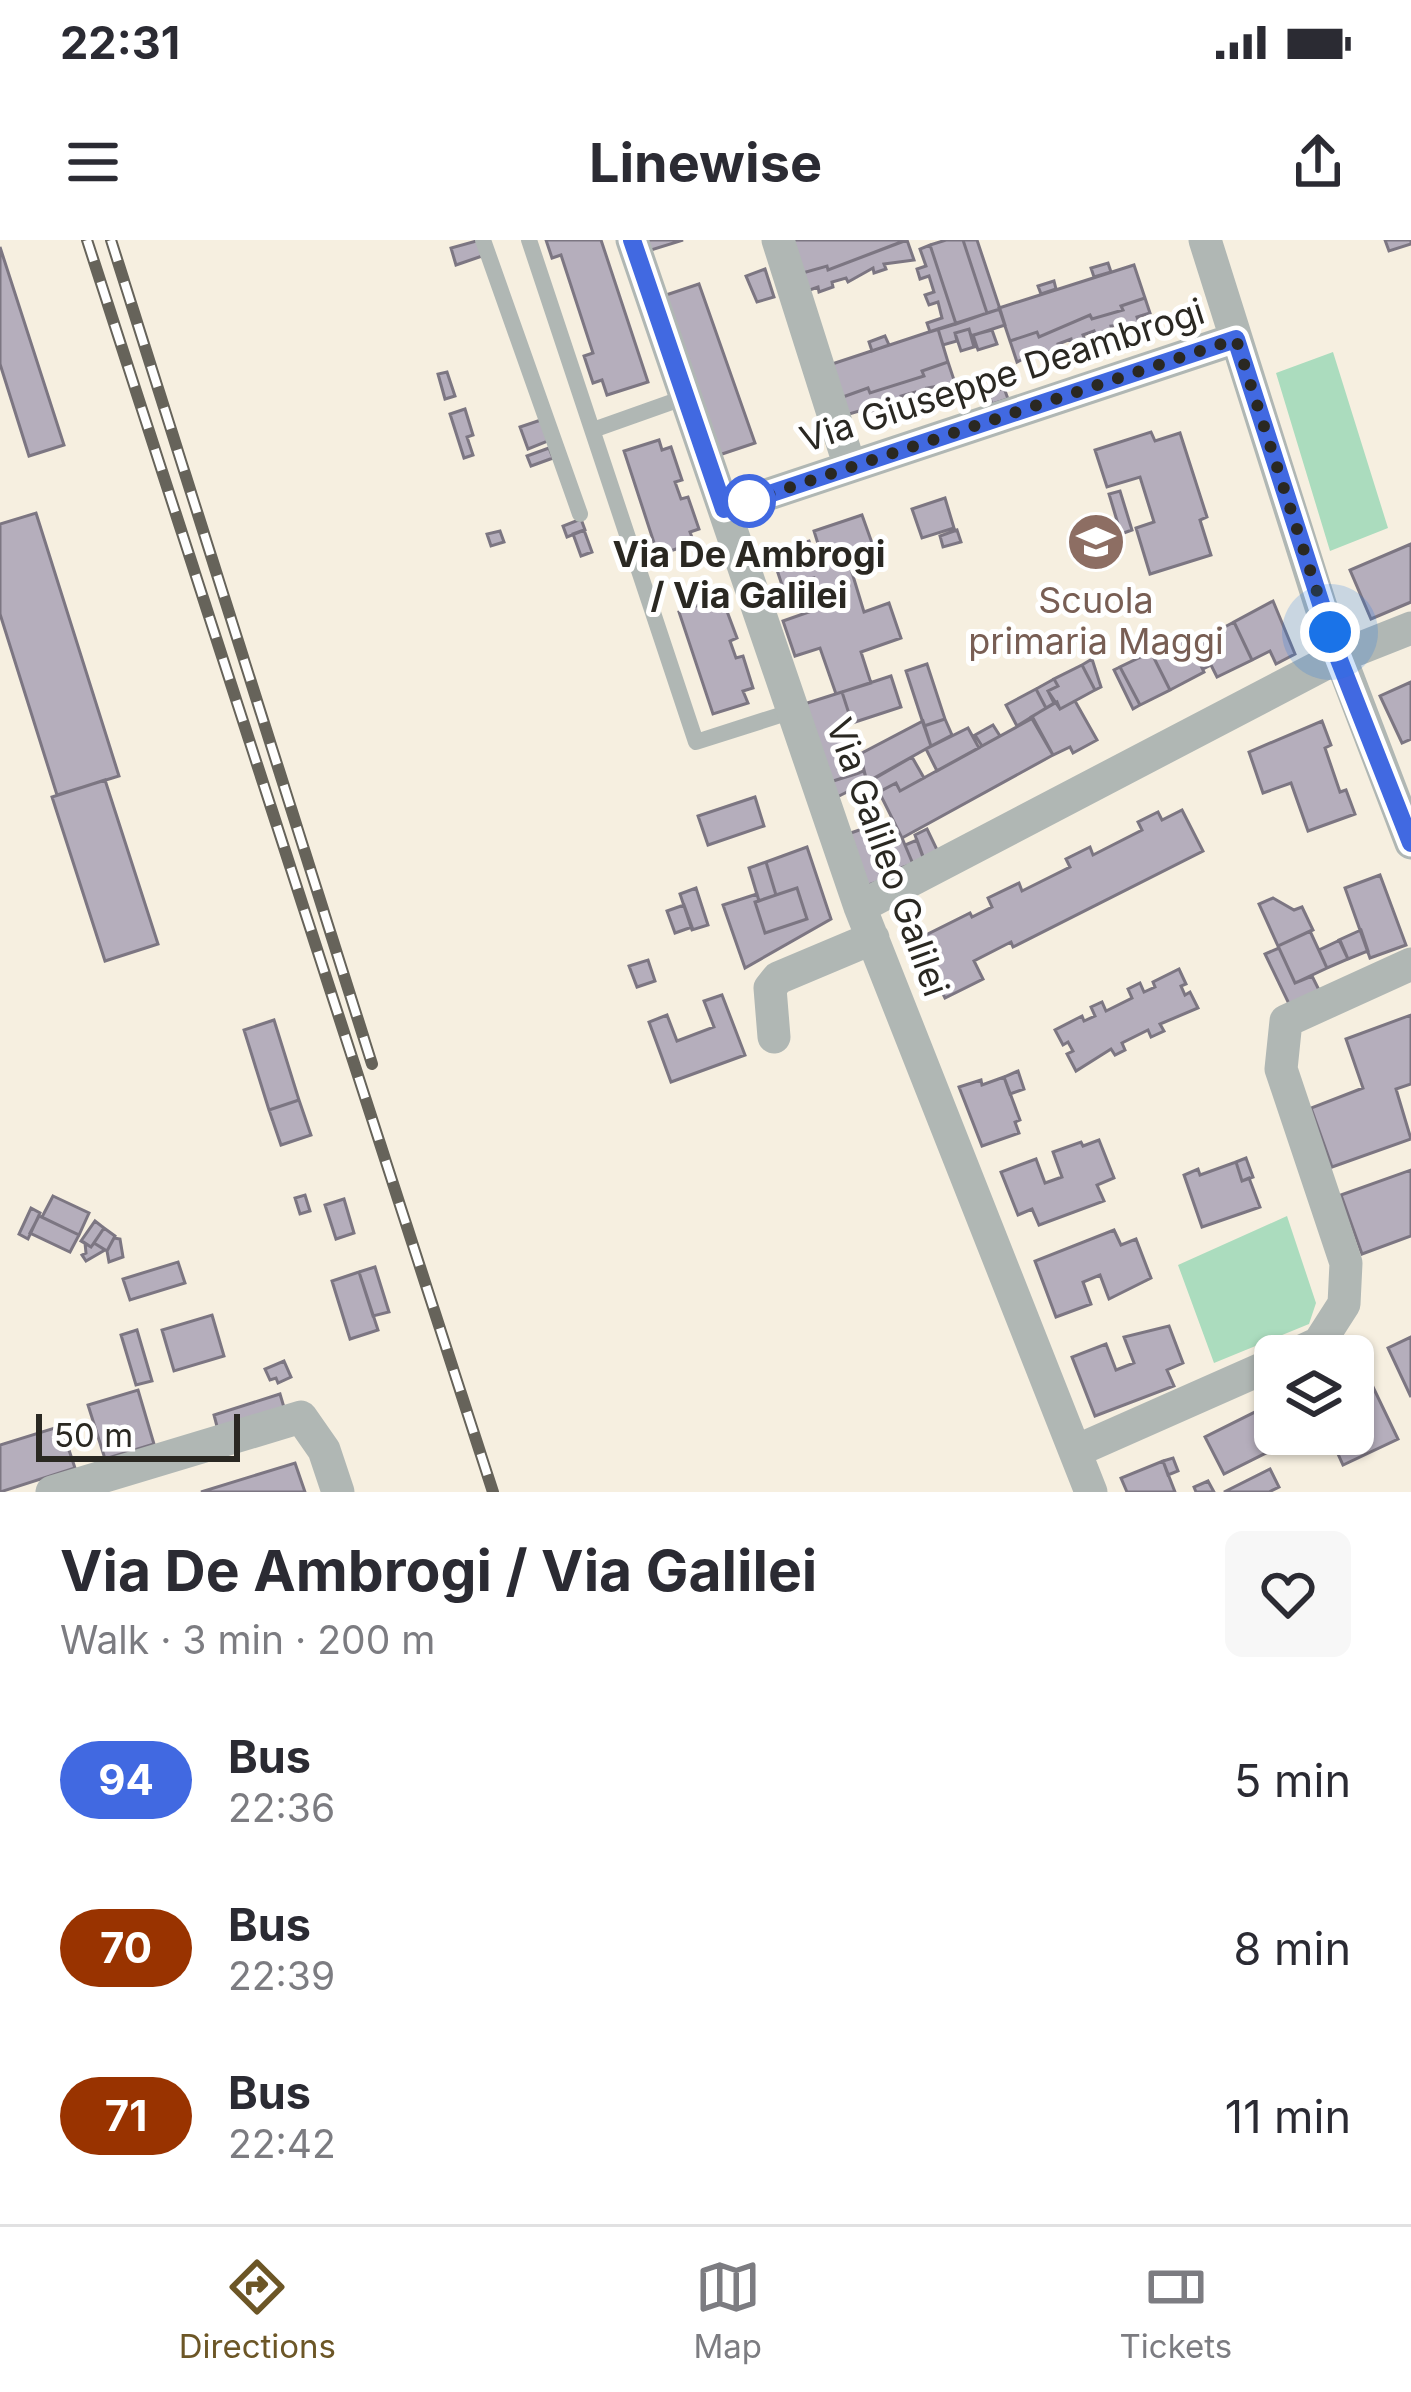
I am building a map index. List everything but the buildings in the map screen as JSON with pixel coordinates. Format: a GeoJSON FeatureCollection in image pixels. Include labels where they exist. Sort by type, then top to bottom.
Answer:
{"type":"FeatureCollection","features":[{"type":"Feature","properties":{"kind":"street","name":"Via Galileo Galilei"},"geometry":{"type":"LineString","coordinates":[[632,240],[867,922],[1091,1492]]}},
{"type":"Feature","properties":{"kind":"street"},"geometry":{"type":"LineString","coordinates":[[778,240],[850,466]]}},
{"type":"Feature","properties":{"kind":"street"},"geometry":{"type":"LineString","coordinates":[[1205,240],[1338,657],[1411,843]]}},
{"type":"Feature","properties":{"kind":"street","name":"Via Giuseppe Deambrogi"},"geometry":{"type":"LineString","coordinates":[[724,509],[1236,339]]}},
{"type":"Feature","properties":{"kind":"street"},"geometry":{"type":"LineString","coordinates":[[774,1037],[770,988],[778,978],[867,922],[1338,657],[1411,628]]}},
{"type":"Feature","properties":{"kind":"street"},"geometry":{"type":"LineString","coordinates":[[1324,1335],[1344,1304],[1346,1263],[1281,1069],[1286,1021],[1411,964]]}},
{"type":"Feature","properties":{"kind":"street"},"geometry":{"type":"LineString","coordinates":[[1076,1451],[1254,1372]]}},
{"type":"Feature","properties":{"kind":"street"},"geometry":{"type":"LineString","coordinates":[[52,1492],[302,1417],[325,1450],[338,1492]]}},
{"type":"Feature","properties":{"kind":"lane"},"geometry":{"type":"LineString","coordinates":[[483,240],[580,514]]}},
{"type":"Feature","properties":{"kind":"lane"},"geometry":{"type":"LineString","coordinates":[[529,240],[696,742],[793,711]]}},
{"type":"Feature","properties":{"kind":"lane"},"geometry":{"type":"LineString","coordinates":[[593,430],[686,397]]}},
{"type":"Feature","properties":{"kind":"green space"},"geometry":{"type":"Polygon","coordinates":[[[1333,352],[1388,528],[1330,551],[1276,373],[1333,352]]]}},
{"type":"Feature","properties":{"kind":"green space"},"geometry":{"type":"Polygon","coordinates":[[[1287,1216],[1316,1303],[1309,1324],[1282,1335],[1254,1335],[1254,1347],[1214,1363],[1178,1265],[1287,1216]]]}},
{"type":"Feature","properties":{"kind":"railway"},"geometry":{"type":"LineString","coordinates":[[87,240],[493,1492]]}},
{"type":"Feature","properties":{"kind":"railway"},"geometry":{"type":"LineString","coordinates":[[111,240],[372,1064]]}},
{"type":"Feature","properties":{"kind":"bus line","name":"94"},"geometry":{"type":"LineString","coordinates":[[632,240],[724,509],[1236,339],[1338,657],[1411,843]]}},
{"type":"Feature","properties":{"kind":"place","name":"Via De Ambrogi / Via Galilei"},"geometry":{"type":"Point","coordinates":[749,501]}},
{"type":"Feature","properties":{"kind":"place","name":"Scuola primaria Maggi"},"geometry":{"type":"Point","coordinates":[1096,542]}},
{"type":"Feature","properties":{"kind":"route"},"geometry":{"type":"LineString","coordinates":[[749,501],[1236,339],[1330,632]]}}]}
